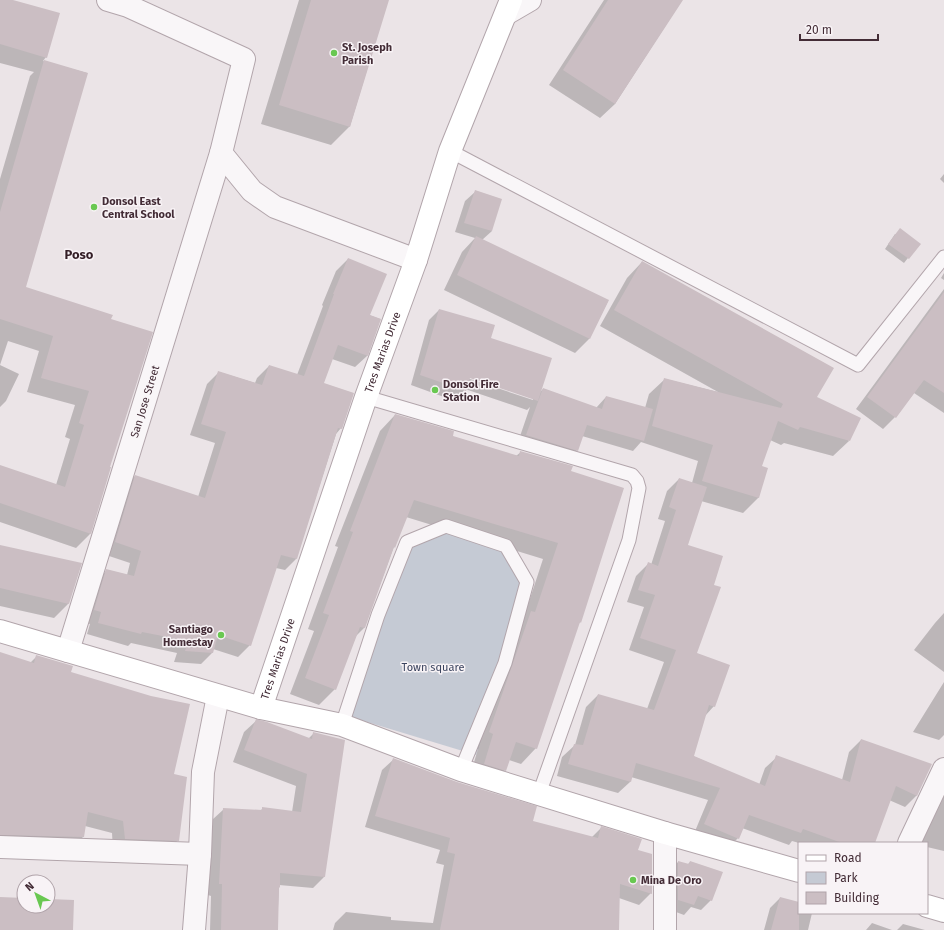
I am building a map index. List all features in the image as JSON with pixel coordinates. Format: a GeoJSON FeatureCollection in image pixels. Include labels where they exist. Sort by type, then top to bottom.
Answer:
{"type":"FeatureCollection","features":[{"type":"Feature","properties":{"kind":"main road","name":"Tres Marias Drive"},"geometry":{"type":"LineString","coordinates":[[261,708],[366,397],[416,260],[450,151],[508,7]]}},
{"type":"Feature","properties":{"kind":"main road"},"geometry":{"type":"LineString","coordinates":[[0,631],[261,708],[342,725],[461,770],[665,833],[798,870]]}},
{"type":"Feature","properties":{"kind":"main road"},"geometry":{"type":"LineString","coordinates":[[928,906],[944,911]]}},
{"type":"Feature","properties":{"kind":"street"},"geometry":{"type":"LineString","coordinates":[[508,7],[530,0]]}},
{"type":"Feature","properties":{"kind":"street","name":"San Jose Street"},"geometry":{"type":"LineString","coordinates":[[68,651],[221,153],[244,59],[122,2]]}},
{"type":"Feature","properties":{"kind":"street"},"geometry":{"type":"LineString","coordinates":[[221,153],[252,191],[275,207],[416,260]]}},
{"type":"Feature","properties":{"kind":"street"},"geometry":{"type":"LineString","coordinates":[[194,930],[200,854],[203,772],[218,696]]}},
{"type":"Feature","properties":{"kind":"street"},"geometry":{"type":"LineString","coordinates":[[909,842],[944,769]]}},
{"type":"Feature","properties":{"kind":"street"},"geometry":{"type":"LineString","coordinates":[[665,833],[665,930]]}},
{"type":"Feature","properties":{"kind":"street"},"geometry":{"type":"LineString","coordinates":[[0,847],[200,854]]}},
{"type":"Feature","properties":{"kind":"lane"},"geometry":{"type":"LineString","coordinates":[[450,151],[858,365],[944,257]]}},
{"type":"Feature","properties":{"kind":"lane"},"geometry":{"type":"LineString","coordinates":[[366,397],[632,475],[637,481],[639,488],[629,540],[539,794]]}},
{"type":"Feature","properties":{"kind":"lane"},"geometry":{"type":"LineString","coordinates":[[342,725],[378,615],[407,542],[446,526],[506,546],[527,582],[505,664],[461,770]]}},
{"type":"Feature","properties":{"kind":"green space","name":"Town square"},"geometry":{"type":"Polygon","coordinates":[[[448,523],[508,544],[529,580],[508,661],[476,755],[344,715],[409,540],[448,523]]]}},
{"type":"Feature","properties":{"kind":"building"},"geometry":{"type":"Polygon","coordinates":[[[0,0],[13,0],[60,13],[47,58],[0,44],[0,0]]]}},
{"type":"Feature","properties":{"kind":"building","name":"St. Joseph Parish"},"geometry":{"type":"Polygon","coordinates":[[[311,0],[389,0],[350,127],[279,105],[311,0]]]}},
{"type":"Feature","properties":{"kind":"building"},"geometry":{"type":"Polygon","coordinates":[[[608,0],[683,0],[615,104],[563,70],[608,0]]]}},
{"type":"Feature","properties":{"kind":"building"},"geometry":{"type":"Polygon","coordinates":[[[44,60],[88,73],[26,287],[113,315],[111,319],[153,332],[110,467],[91,534],[0,503],[0,465],[65,487],[84,425],[79,423],[89,391],[41,378],[53,336],[0,319],[0,212],[44,60]]]}},
{"type":"Feature","properties":{"kind":"building"},"geometry":{"type":"Polygon","coordinates":[[[475,190],[502,199],[492,231],[464,223],[475,190]]]}},
{"type":"Feature","properties":{"kind":"building"},"geometry":{"type":"Polygon","coordinates":[[[900,228],[921,244],[909,259],[888,244],[900,228]]]}},
{"type":"Feature","properties":{"kind":"building"},"geometry":{"type":"Polygon","coordinates":[[[476,236],[609,300],[590,339],[457,275],[476,236]]]}},
{"type":"Feature","properties":{"kind":"building"},"geometry":{"type":"Polygon","coordinates":[[[348,258],[387,274],[370,315],[381,319],[368,356],[338,345],[324,383],[354,393],[342,429],[338,428],[297,559],[281,555],[251,646],[218,635],[213,653],[185,651],[188,641],[142,632],[141,634],[98,623],[101,612],[94,610],[106,569],[134,576],[141,551],[115,542],[135,475],[205,498],[226,432],[201,424],[218,371],[262,385],[269,365],[304,376],[333,294],[348,258]]]}},
{"type":"Feature","properties":{"kind":"building"},"geometry":{"type":"Polygon","coordinates":[[[642,261],[834,368],[817,397],[861,418],[850,441],[800,427],[798,430],[778,421],[762,466],[768,468],[759,498],[702,481],[713,445],[652,426],[664,378],[781,408],[783,404],[614,310],[642,261]]]}},
{"type":"Feature","properties":{"kind":"building"},"geometry":{"type":"Polygon","coordinates":[[[944,292],[944,393],[924,380],[896,418],[867,397],[944,292]]]}},
{"type":"Feature","properties":{"kind":"building"},"geometry":{"type":"Polygon","coordinates":[[[439,309],[495,325],[491,338],[552,358],[538,401],[470,378],[466,391],[420,375],[439,309]]]}},
{"type":"Feature","properties":{"kind":"building"},"geometry":{"type":"Polygon","coordinates":[[[543,388],[602,409],[606,396],[653,409],[644,441],[587,425],[578,451],[526,435],[543,388]]]}},
{"type":"Feature","properties":{"kind":"building"},"geometry":{"type":"Polygon","coordinates":[[[395,414],[454,431],[453,436],[519,456],[520,451],[573,466],[571,471],[624,488],[581,623],[580,622],[537,749],[516,742],[506,771],[484,764],[493,734],[489,732],[531,611],[535,612],[558,543],[414,500],[395,548],[394,547],[365,628],[360,627],[336,690],[305,678],[329,615],[323,613],[353,532],[350,531],[395,414]]]}},
{"type":"Feature","properties":{"kind":"building"},"geometry":{"type":"Polygon","coordinates":[[[679,478],[707,487],[688,545],[723,556],[714,585],[721,587],[697,653],[730,665],[715,707],[709,705],[694,756],[765,786],[776,755],[850,782],[861,739],[932,764],[917,796],[896,786],[875,842],[839,842],[803,829],[801,833],[749,815],[739,839],[704,824],[720,788],[636,763],[631,782],[568,764],[574,744],[583,745],[598,694],[654,710],[676,650],[640,638],[655,595],[638,590],[648,562],[658,566],[676,510],[669,507],[679,478]]]}},
{"type":"Feature","properties":{"kind":"building"},"geometry":{"type":"Polygon","coordinates":[[[0,545],[82,563],[69,604],[0,588],[0,545]]]}},
{"type":"Feature","properties":{"kind":"building"},"geometry":{"type":"Polygon","coordinates":[[[0,652],[34,663],[36,655],[73,666],[71,672],[151,696],[190,704],[174,774],[187,777],[179,841],[125,839],[123,821],[88,812],[84,837],[0,835],[0,652]]]}},
{"type":"Feature","properties":{"kind":"building"},"geometry":{"type":"Polygon","coordinates":[[[256,719],[312,739],[313,732],[345,740],[325,877],[280,873],[278,930],[221,930],[222,884],[219,884],[223,808],[262,810],[262,807],[301,812],[307,774],[244,750],[256,719]]]}},
{"type":"Feature","properties":{"kind":"building"},"geometry":{"type":"Polygon","coordinates":[[[393,758],[457,782],[537,806],[533,821],[598,838],[601,826],[642,839],[638,850],[652,854],[652,894],[620,884],[619,930],[440,930],[455,854],[447,852],[450,838],[375,816],[393,758]]]}},
{"type":"Feature","properties":{"kind":"building"},"geometry":{"type":"Polygon","coordinates":[[[678,861],[689,864],[690,861],[723,872],[712,901],[698,896],[694,905],[678,900],[678,861]]]}},
{"type":"Feature","properties":{"kind":"building"},"geometry":{"type":"Polygon","coordinates":[[[0,897],[16,898],[16,914],[56,914],[56,899],[74,900],[73,930],[0,930],[0,897]]]}},
{"type":"Feature","properties":{"kind":"building"},"geometry":{"type":"Polygon","coordinates":[[[780,897],[798,902],[799,930],[771,930],[780,897]]]}},
{"type":"Feature","properties":{"kind":"place","name":"St. Joseph Parish"},"geometry":{"type":"Point","coordinates":[334,53]}},
{"type":"Feature","properties":{"kind":"place","name":"Donsol East Central School"},"geometry":{"type":"Point","coordinates":[94,207]}},
{"type":"Feature","properties":{"kind":"place","name":"Donsol Fire Station"},"geometry":{"type":"Point","coordinates":[435,390]}},
{"type":"Feature","properties":{"kind":"place","name":"Santiago Homestay"},"geometry":{"type":"Point","coordinates":[221,635]}},
{"type":"Feature","properties":{"kind":"place","name":"Mina De Oro"},"geometry":{"type":"Point","coordinates":[633,880]}},
{"type":"Feature","properties":{"kind":"district","name":"Poso"},"geometry":{"type":"Point","coordinates":[79,254]}}]}
